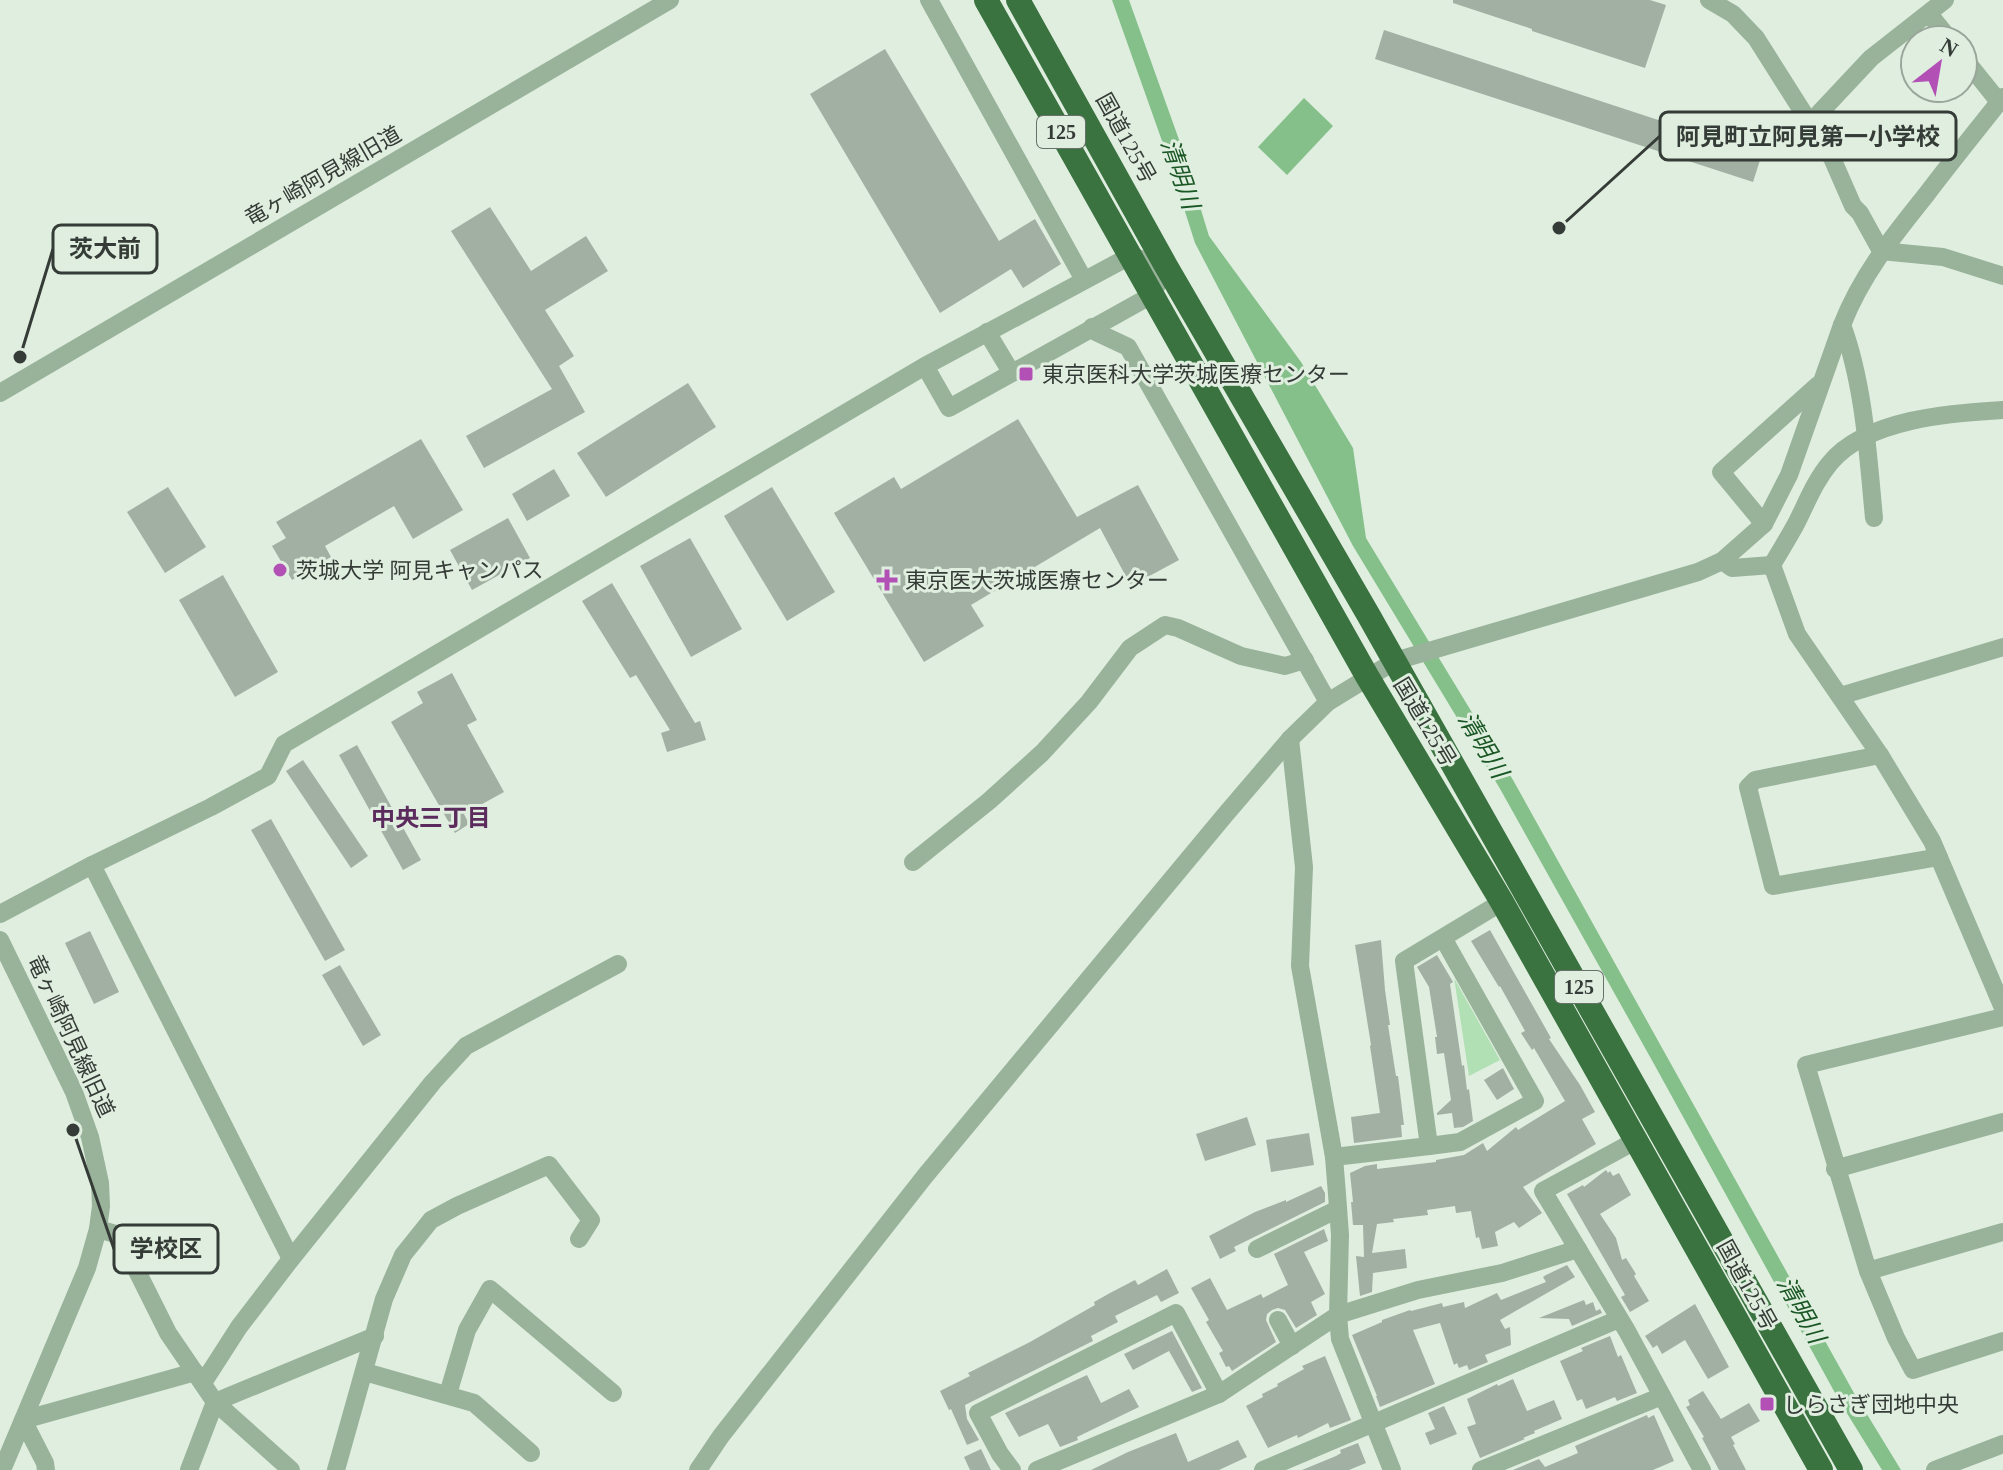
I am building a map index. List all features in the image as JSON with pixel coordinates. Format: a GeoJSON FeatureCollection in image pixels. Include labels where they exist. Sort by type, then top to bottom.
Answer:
{"type":"FeatureCollection","features":[{"type":"Feature","properties":{"kind":"highway","name":"国道125号"},"geometry":{"type":"LineString","coordinates":[[986,0],[1367,676],[1502,902],[1821,1470]]}},
{"type":"Feature","properties":{"kind":"highway","name":"国道125号"},"geometry":{"type":"LineString","coordinates":[[1018,0],[1851,1470]]}},
{"type":"Feature","properties":{"kind":"street","name":"竜ヶ崎阿見線旧道"},"geometry":{"type":"LineString","coordinates":[[0,393],[670,0]]}},
{"type":"Feature","properties":{"kind":"street"},"geometry":{"type":"LineString","coordinates":[[929,0],[1084,280]]}},
{"type":"Feature","properties":{"kind":"street"},"geometry":{"type":"LineString","coordinates":[[1709,0],[1733,14],[1756,38],[1832,158],[1853,206],[1881,251]]}},
{"type":"Feature","properties":{"kind":"street"},"geometry":{"type":"LineString","coordinates":[[1810,123],[1871,58],[1945,0]]}},
{"type":"Feature","properties":{"kind":"street"},"geometry":{"type":"LineString","coordinates":[[1929,14],[1937,24]]}},
{"type":"Feature","properties":{"kind":"street"},"geometry":{"type":"LineString","coordinates":[[698,1470],[721,1436],[925,1176],[1290,739],[1328,702],[1395,661],[1672,581],[1722,561],[1764,524],[1789,475],[1849,305],[1881,251],[2001,100],[1979,75]]}},
{"type":"Feature","properties":{"kind":"street"},"geometry":{"type":"LineString","coordinates":[[1881,251],[1943,257],[2003,276]]}},
{"type":"Feature","properties":{"kind":"street"},"geometry":{"type":"LineString","coordinates":[[0,914],[268,776],[284,744],[925,366],[1130,256],[1166,266],[1152,295],[949,408],[925,366]]}},
{"type":"Feature","properties":{"kind":"street"},"geometry":{"type":"LineString","coordinates":[[1842,325],[1851,350],[1866,436],[1874,518]]}},
{"type":"Feature","properties":{"kind":"street"},"geometry":{"type":"LineString","coordinates":[[1092,327],[1096,332],[1128,347],[1328,702]]}},
{"type":"Feature","properties":{"kind":"street"},"geometry":{"type":"LineString","coordinates":[[987,332],[1011,372]]}},
{"type":"Feature","properties":{"kind":"street"},"geometry":{"type":"LineString","coordinates":[[1764,524],[1721,472],[1821,383]]}},
{"type":"Feature","properties":{"kind":"street"},"geometry":{"type":"LineString","coordinates":[[1772,565],[1813,487],[1831,461],[1851,444],[1903,423],[1965,412],[2003,410]]}},
{"type":"Feature","properties":{"kind":"street"},"geometry":{"type":"LineString","coordinates":[[1722,561],[1732,568],[1772,565]]}},
{"type":"Feature","properties":{"kind":"street"},"geometry":{"type":"LineString","coordinates":[[1772,565],[1797,634],[1880,755],[1932,841],[2003,1008]]}},
{"type":"Feature","properties":{"kind":"street"},"geometry":{"type":"LineString","coordinates":[[913,862],[989,801],[1042,753],[1089,702],[1130,648],[1165,625],[1241,656],[1285,666],[1305,660]]}},
{"type":"Feature","properties":{"kind":"street"},"geometry":{"type":"LineString","coordinates":[[1840,696],[2003,647]]}},
{"type":"Feature","properties":{"kind":"street"},"geometry":{"type":"LineString","coordinates":[[1290,739],[1304,867],[1300,966],[1334,1157],[1340,1235],[1340,1339],[1392,1470]]}},
{"type":"Feature","properties":{"kind":"street"},"geometry":{"type":"LineString","coordinates":[[1880,755],[1755,780],[1748,787],[1773,886],[1939,857]]}},
{"type":"Feature","properties":{"kind":"street"},"geometry":{"type":"LineString","coordinates":[[92,865],[291,1259]]}},
{"type":"Feature","properties":{"kind":"street"},"geometry":{"type":"LineString","coordinates":[[1429,1146],[1404,961],[1502,902]]}},
{"type":"Feature","properties":{"kind":"street"},"geometry":{"type":"LineString","coordinates":[[1334,1157],[1460,1142],[1535,1101],[1443,938]]}},
{"type":"Feature","properties":{"kind":"street","name":"竜ヶ崎阿見線旧道"},"geometry":{"type":"LineString","coordinates":[[0,940],[83,1115],[100,1183],[101,1206],[87,1268],[2,1470]]}},
{"type":"Feature","properties":{"kind":"street"},"geometry":{"type":"LineString","coordinates":[[46,1470],[23,1420],[199,1378],[433,1082],[466,1046],[618,964]]}},
{"type":"Feature","properties":{"kind":"street"},"geometry":{"type":"LineString","coordinates":[[2003,1017],[1806,1065],[1868,1271],[1913,1370],[2003,1341]]}},
{"type":"Feature","properties":{"kind":"street"},"geometry":{"type":"LineString","coordinates":[[1835,1169],[2003,1122]]}},
{"type":"Feature","properties":{"kind":"street"},"geometry":{"type":"LineString","coordinates":[[1635,1141],[1543,1191],[1662,1396],[1696,1468]]}},
{"type":"Feature","properties":{"kind":"street"},"geometry":{"type":"LineString","coordinates":[[336,1470],[384,1299],[403,1255],[431,1220],[549,1165],[591,1220],[579,1239]]}},
{"type":"Feature","properties":{"kind":"street"},"geometry":{"type":"LineString","coordinates":[[1257,1249],[1338,1209]]}},
{"type":"Feature","properties":{"kind":"street"},"geometry":{"type":"LineString","coordinates":[[98,1229],[119,1235],[168,1333],[215,1402],[291,1470]]}},
{"type":"Feature","properties":{"kind":"street"},"geometry":{"type":"LineString","coordinates":[[1868,1271],[2003,1232]]}},
{"type":"Feature","properties":{"kind":"street"},"geometry":{"type":"LineString","coordinates":[[1037,1470],[1219,1394],[1338,1315],[1418,1290],[1502,1273],[1578,1249]]}},
{"type":"Feature","properties":{"kind":"street"},"geometry":{"type":"LineString","coordinates":[[448,1394],[467,1330],[490,1289],[613,1393]]}},
{"type":"Feature","properties":{"kind":"street"},"geometry":{"type":"LineString","coordinates":[[1012,1470],[978,1413],[1176,1313],[1219,1394]]}},
{"type":"Feature","properties":{"kind":"street"},"geometry":{"type":"LineString","coordinates":[[1263,1470],[1619,1319]]}},
{"type":"Feature","properties":{"kind":"street"},"geometry":{"type":"LineString","coordinates":[[1278,1320],[1292,1346]]}},
{"type":"Feature","properties":{"kind":"street"},"geometry":{"type":"LineString","coordinates":[[189,1470],[215,1402],[375,1336]]}},
{"type":"Feature","properties":{"kind":"street"},"geometry":{"type":"LineString","coordinates":[[365,1372],[474,1403],[531,1453]]}},
{"type":"Feature","properties":{"kind":"street"},"geometry":{"type":"LineString","coordinates":[[1481,1470],[1662,1396]]}},
{"type":"Feature","properties":{"kind":"street"},"geometry":{"type":"LineString","coordinates":[[1935,1470],[2003,1444]]}},
{"type":"Feature","properties":{"kind":"shaded area"},"geometry":{"type":"Polygon","coordinates":[[[1454,978],[1500,1060],[1469,1076],[1454,978]]]}},
{"type":"Feature","properties":{"kind":"water","name":"清明川"},"geometry":{"type":"Polygon","coordinates":[[[1112,0],[1129,0],[1182,148],[1209,236],[1301,362],[1353,448],[1366,538],[1513,780],[1854,1393],[1901,1470],[1882,1470],[1840,1402],[1499,787],[1353,546],[1195,243],[1112,0]]]}},
{"type":"Feature","properties":{"kind":"water"},"geometry":{"type":"Polygon","coordinates":[[[1304,98],[1333,126],[1287,175],[1258,147],[1304,98]]]}},
{"type":"Feature","properties":{"kind":"building"},"geometry":{"type":"Polygon","coordinates":[[[1453,0],[1650,0],[1666,5],[1645,68],[1532,31],[1453,3],[1453,0]]]}},
{"type":"Feature","properties":{"kind":"building"},"geometry":{"type":"Polygon","coordinates":[[[1384,30],[1762,154],[1753,182],[1375,59],[1384,30]]]}},
{"type":"Feature","properties":{"kind":"building"},"geometry":{"type":"Polygon","coordinates":[[[885,49],[999,241],[1035,219],[1061,264],[1023,288],[1011,269],[940,313],[810,94],[885,49]]]}},
{"type":"Feature","properties":{"kind":"building"},"geometry":{"type":"Polygon","coordinates":[[[490,207],[531,271],[586,236],[608,271],[545,310],[574,356],[559,366],[585,412],[484,468],[466,436],[552,389],[451,231],[490,207]]]}},
{"type":"Feature","properties":{"kind":"building"},"geometry":{"type":"Polygon","coordinates":[[[688,383],[716,427],[606,497],[577,453],[688,383]]]}},
{"type":"Feature","properties":{"kind":"building"},"geometry":{"type":"Polygon","coordinates":[[[1018,419],[1077,517],[1138,485],[1179,560],[1131,586],[1100,528],[971,605],[984,626],[924,662],[834,513],[894,477],[901,489],[1018,419]]]}},
{"type":"Feature","properties":{"kind":"building"},"geometry":{"type":"Polygon","coordinates":[[[421,439],[463,510],[413,539],[394,506],[325,546],[331,557],[292,580],[272,546],[286,538],[276,522],[421,439]]]}},
{"type":"Feature","properties":{"kind":"building"},"geometry":{"type":"Polygon","coordinates":[[[554,469],[570,496],[527,521],[512,494],[554,469]]]}},
{"type":"Feature","properties":{"kind":"building"},"geometry":{"type":"Polygon","coordinates":[[[168,487],[206,547],[165,573],[127,512],[168,487]]]}},
{"type":"Feature","properties":{"kind":"building"},"geometry":{"type":"Polygon","coordinates":[[[772,487],[835,592],[787,621],[724,516],[772,487]]]}},
{"type":"Feature","properties":{"kind":"building"},"geometry":{"type":"Polygon","coordinates":[[[508,518],[530,558],[472,590],[450,550],[508,518]]]}},
{"type":"Feature","properties":{"kind":"building"},"geometry":{"type":"Polygon","coordinates":[[[690,538],[742,629],[691,657],[640,566],[690,538]]]}},
{"type":"Feature","properties":{"kind":"building"},"geometry":{"type":"Polygon","coordinates":[[[223,575],[278,672],[235,697],[179,600],[223,575]]]}},
{"type":"Feature","properties":{"kind":"building"},"geometry":{"type":"Polygon","coordinates":[[[612,583],[695,723],[700,721],[706,740],[667,752],[661,733],[670,730],[636,675],[630,678],[582,601],[612,583]]]}},
{"type":"Feature","properties":{"kind":"building"},"geometry":{"type":"Polygon","coordinates":[[[452,673],[477,720],[467,725],[504,792],[464,814],[469,824],[455,833],[391,722],[423,703],[417,692],[452,673]]]}},
{"type":"Feature","properties":{"kind":"building"},"geometry":{"type":"Polygon","coordinates":[[[357,745],[421,860],[403,870],[339,755],[357,745]]]}},
{"type":"Feature","properties":{"kind":"building"},"geometry":{"type":"Polygon","coordinates":[[[303,760],[368,856],[351,868],[286,771],[303,760]]]}},
{"type":"Feature","properties":{"kind":"building"},"geometry":{"type":"Polygon","coordinates":[[[271,819],[345,950],[325,961],[251,830],[271,819]]]}},
{"type":"Feature","properties":{"kind":"building"},"geometry":{"type":"Polygon","coordinates":[[[1490,930],[1549,1039],[1595,1112],[1582,1119],[1596,1144],[1523,1187],[1542,1213],[1519,1228],[1514,1222],[1495,1232],[1498,1246],[1482,1249],[1479,1237],[1476,1238],[1471,1211],[1456,1213],[1455,1206],[1427,1210],[1428,1215],[1377,1224],[1372,1253],[1405,1249],[1407,1268],[1373,1273],[1372,1292],[1360,1296],[1356,1256],[1364,1257],[1363,1225],[1353,1225],[1350,1173],[1377,1164],[1377,1169],[1436,1162],[1464,1155],[1483,1143],[1487,1151],[1516,1127],[1518,1130],[1565,1101],[1534,1048],[1532,1050],[1521,1033],[1525,1031],[1471,941],[1490,930]]]}},
{"type":"Feature","properties":{"kind":"building"},"geometry":{"type":"Polygon","coordinates":[[[90,931],[119,992],[94,1004],[65,943],[90,931]]]}},
{"type":"Feature","properties":{"kind":"building"},"geometry":{"type":"Polygon","coordinates":[[[1381,940],[1388,1025],[1404,1125],[1401,1125],[1402,1137],[1354,1143],[1351,1117],[1380,1113],[1355,945],[1381,940]]]}},
{"type":"Feature","properties":{"kind":"building"},"geometry":{"type":"Polygon","coordinates":[[[1437,955],[1453,982],[1450,984],[1473,1121],[1463,1127],[1454,1128],[1452,1113],[1437,1115],[1451,1100],[1444,1053],[1437,1054],[1429,987],[1417,967],[1437,955]]]}},
{"type":"Feature","properties":{"kind":"building"},"geometry":{"type":"Polygon","coordinates":[[[340,965],[381,1035],[363,1046],[322,975],[340,965]]]}},
{"type":"Feature","properties":{"kind":"building"},"geometry":{"type":"Polygon","coordinates":[[[1503,1068],[1514,1089],[1497,1100],[1484,1080],[1503,1068]]]}},
{"type":"Feature","properties":{"kind":"building"},"geometry":{"type":"Polygon","coordinates":[[[1247,1117],[1256,1145],[1205,1161],[1196,1134],[1247,1117]]]}},
{"type":"Feature","properties":{"kind":"building"},"geometry":{"type":"Polygon","coordinates":[[[1309,1133],[1314,1165],[1271,1172],[1266,1140],[1309,1133]]]}},
{"type":"Feature","properties":{"kind":"building"},"geometry":{"type":"Polygon","coordinates":[[[1606,1170],[1613,1176],[1619,1173],[1631,1195],[1600,1214],[1616,1238],[1622,1260],[1626,1258],[1649,1301],[1630,1312],[1621,1297],[1625,1295],[1567,1194],[1584,1187],[1606,1170]]]}},
{"type":"Feature","properties":{"kind":"building"},"geometry":{"type":"Polygon","coordinates":[[[1321,1186],[1325,1202],[1234,1247],[1236,1251],[1220,1259],[1209,1236],[1255,1212],[1321,1186]]]}},
{"type":"Feature","properties":{"kind":"building"},"geometry":{"type":"Polygon","coordinates":[[[1324,1229],[1328,1241],[1304,1252],[1325,1294],[1311,1302],[1317,1315],[1296,1328],[1285,1310],[1272,1310],[1266,1320],[1276,1342],[1232,1371],[1229,1366],[1226,1367],[1219,1353],[1223,1351],[1191,1288],[1210,1278],[1227,1310],[1261,1294],[1263,1298],[1288,1285],[1274,1254],[1324,1229]]]}},
{"type":"Feature","properties":{"kind":"building"},"geometry":{"type":"Polygon","coordinates":[[[1567,1265],[1575,1277],[1500,1320],[1505,1329],[1510,1327],[1511,1345],[1485,1355],[1488,1362],[1469,1370],[1467,1365],[1459,1368],[1457,1363],[1454,1365],[1440,1323],[1413,1330],[1435,1384],[1380,1407],[1352,1335],[1410,1310],[1464,1302],[1465,1308],[1497,1293],[1501,1300],[1546,1282],[1543,1277],[1567,1265]]]}},
{"type":"Feature","properties":{"kind":"building"},"geometry":{"type":"Polygon","coordinates":[[[1167,1269],[1179,1293],[1161,1302],[1157,1295],[1115,1316],[1118,1322],[1091,1336],[1093,1341],[965,1405],[967,1419],[979,1440],[967,1445],[940,1391],[1095,1305],[1094,1302],[1110,1293],[1135,1280],[1138,1285],[1167,1269]]]}},
{"type":"Feature","properties":{"kind":"building"},"geometry":{"type":"Polygon","coordinates":[[[1584,1300],[1586,1305],[1593,1302],[1596,1311],[1600,1309],[1602,1313],[1572,1326],[1569,1319],[1539,1318],[1584,1300]]]}},
{"type":"Feature","properties":{"kind":"building"},"geometry":{"type":"Polygon","coordinates":[[[1695,1304],[1729,1367],[1708,1379],[1685,1340],[1662,1354],[1657,1345],[1653,1348],[1645,1336],[1695,1304]]]}},
{"type":"Feature","properties":{"kind":"building"},"geometry":{"type":"Polygon","coordinates":[[[1172,1331],[1202,1388],[1192,1392],[1169,1351],[1133,1370],[1124,1354],[1172,1331]]]}},
{"type":"Feature","properties":{"kind":"building"},"geometry":{"type":"Polygon","coordinates":[[[1610,1336],[1637,1393],[1617,1401],[1615,1397],[1586,1409],[1582,1399],[1577,1401],[1560,1361],[1610,1336]]]}},
{"type":"Feature","properties":{"kind":"building"},"geometry":{"type":"Polygon","coordinates":[[[1325,1356],[1351,1420],[1330,1428],[1328,1423],[1268,1448],[1246,1406],[1304,1369],[1302,1366],[1325,1356]]]}},
{"type":"Feature","properties":{"kind":"building"},"geometry":{"type":"Polygon","coordinates":[[[1087,1375],[1101,1403],[1129,1389],[1139,1407],[1060,1447],[1048,1424],[1019,1437],[1005,1413],[1087,1375]]]}},
{"type":"Feature","properties":{"kind":"building"},"geometry":{"type":"Polygon","coordinates":[[[1513,1379],[1527,1411],[1554,1400],[1562,1419],[1480,1458],[1467,1427],[1476,1424],[1467,1399],[1513,1379]]]}},
{"type":"Feature","properties":{"kind":"building"},"geometry":{"type":"Polygon","coordinates":[[[1703,1391],[1721,1419],[1749,1403],[1760,1421],[1731,1437],[1746,1470],[1719,1470],[1686,1407],[1690,1405],[1688,1400],[1703,1391]]]}},
{"type":"Feature","properties":{"kind":"building"},"geometry":{"type":"Polygon","coordinates":[[[1444,1406],[1457,1434],[1430,1445],[1425,1433],[1435,1429],[1428,1413],[1444,1406]]]}},
{"type":"Feature","properties":{"kind":"building"},"geometry":{"type":"Polygon","coordinates":[[[1647,1415],[1648,1418],[1654,1415],[1674,1461],[1653,1470],[1513,1470],[1539,1459],[1545,1467],[1578,1453],[1575,1446],[1647,1415]]]}},
{"type":"Feature","properties":{"kind":"building"},"geometry":{"type":"Polygon","coordinates":[[[1176,1433],[1188,1462],[1238,1440],[1247,1457],[1219,1470],[1091,1470],[1128,1452],[1176,1433]]]}},
{"type":"Feature","properties":{"kind":"building"},"geometry":{"type":"Polygon","coordinates":[[[1358,1443],[1366,1463],[1349,1470],[1302,1470],[1336,1456],[1341,1453],[1340,1450],[1358,1443]]]}},
{"type":"Feature","properties":{"kind":"building"},"geometry":{"type":"Polygon","coordinates":[[[981,1449],[991,1470],[970,1470],[964,1457],[981,1449]]]}},
{"type":"Feature","properties":{"kind":"place","name":"阿見町立阿見第一小学校"},"geometry":{"type":"Point","coordinates":[1559,228]}},
{"type":"Feature","properties":{"kind":"place","name":"茨大前"},"geometry":{"type":"Point","coordinates":[20,357]}},
{"type":"Feature","properties":{"kind":"place","name":"東京医科大学茨城医療センター"},"geometry":{"type":"Point","coordinates":[1026,374]}},
{"type":"Feature","properties":{"kind":"place","name":"茨城大学 阿見キャンパス"},"geometry":{"type":"Point","coordinates":[280,570]}},
{"type":"Feature","properties":{"kind":"place","name":"東京医大茨城医療センター"},"geometry":{"type":"Point","coordinates":[887,580]}},
{"type":"Feature","properties":{"kind":"place","name":"学校区"},"geometry":{"type":"Point","coordinates":[73,1130]}},
{"type":"Feature","properties":{"kind":"place","name":"しらさぎ団地中央"},"geometry":{"type":"Point","coordinates":[1767,1404]}},
{"type":"Feature","properties":{"kind":"district","name":"中央三丁目"},"geometry":{"type":"Point","coordinates":[431,818]}}]}
